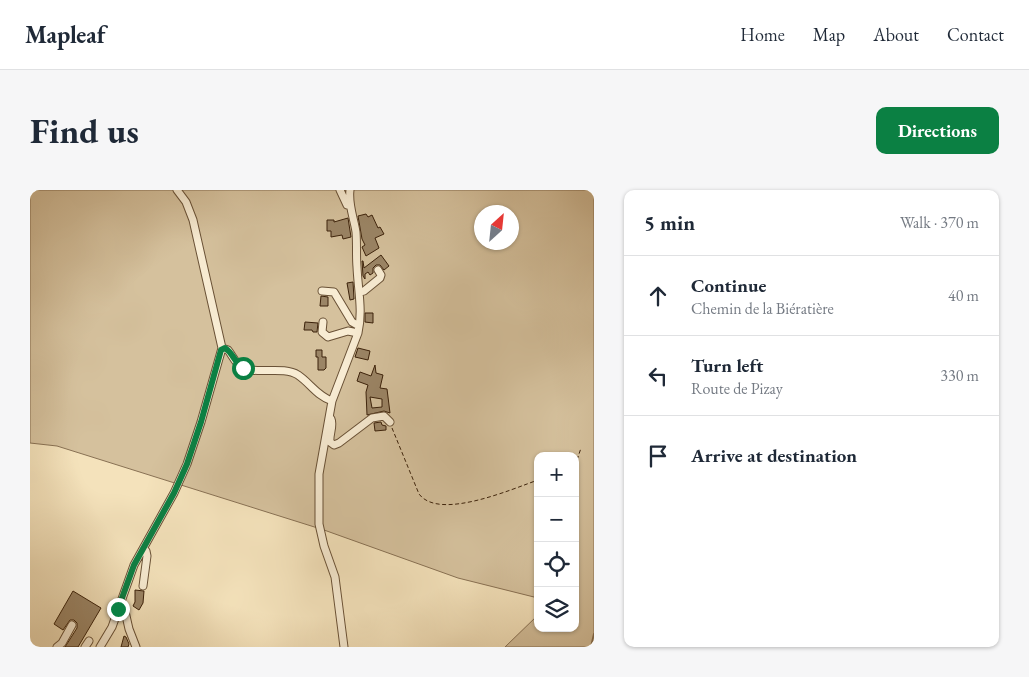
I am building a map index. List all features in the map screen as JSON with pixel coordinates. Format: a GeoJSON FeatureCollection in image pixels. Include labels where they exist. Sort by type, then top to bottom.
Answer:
{"type":"FeatureCollection","features":[{"type":"Feature","properties":{"kind":"street"},"geometry":{"type":"LineString","coordinates":[[100,647],[110,631],[128,579],[174,493],[187,464],[222,348],[193,220],[186,202],[177,190]]}},
{"type":"Feature","properties":{"kind":"street"},"geometry":{"type":"LineString","coordinates":[[340,190],[350,206]]}},
{"type":"Feature","properties":{"kind":"street"},"geometry":{"type":"LineString","coordinates":[[344,647],[334,578],[318,524],[319,474],[332,401],[358,330],[360,292],[357,270],[356,231],[350,206],[350,190]]}},
{"type":"Feature","properties":{"kind":"street"},"geometry":{"type":"LineString","coordinates":[[360,292],[367,289],[380,278],[381,275],[378,270]]}},
{"type":"Feature","properties":{"kind":"street"},"geometry":{"type":"LineString","coordinates":[[322,291],[334,292],[358,330]]}},
{"type":"Feature","properties":{"kind":"street"},"geometry":{"type":"LineString","coordinates":[[323,322],[322,332],[328,337],[358,330]]}},
{"type":"Feature","properties":{"kind":"street"},"geometry":{"type":"LineString","coordinates":[[222,348],[228,350],[243,368],[286,371],[298,375],[321,396],[332,401]]}},
{"type":"Feature","properties":{"kind":"street"},"geometry":{"type":"LineString","coordinates":[[329,418],[333,422],[330,442],[334,445],[372,418],[384,416],[390,422]]}},
{"type":"Feature","properties":{"kind":"street"},"geometry":{"type":"LineString","coordinates":[[143,549],[146,552],[143,586]]}},
{"type":"Feature","properties":{"kind":"street"},"geometry":{"type":"LineString","coordinates":[[121,602],[124,607],[128,629],[136,647]]}},
{"type":"Feature","properties":{"kind":"street"},"geometry":{"type":"LineString","coordinates":[[57,647],[62,643],[72,626]]}},
{"type":"Feature","properties":{"kind":"street"},"geometry":{"type":"LineString","coordinates":[[108,647],[110,631]]}},
{"type":"Feature","properties":{"kind":"path"},"geometry":{"type":"LineString","coordinates":[[390,422],[419,494],[427,502],[440,504],[480,500],[534,481]]}},
{"type":"Feature","properties":{"kind":"path"},"geometry":{"type":"LineString","coordinates":[[579,454],[581,448]]}},
{"type":"Feature","properties":{"kind":"shaded area"},"geometry":{"type":"Polygon","coordinates":[[[30,190],[594,190],[594,647],[505,647],[534,619],[534,632],[579,632],[579,452],[534,452],[534,597],[458,578],[324,530],[57,446],[30,443],[30,190]]]}},
{"type":"Feature","properties":{"kind":"building"},"geometry":{"type":"Polygon","coordinates":[[[366,214],[368,217],[372,215],[378,228],[380,227],[384,234],[375,238],[379,248],[366,256],[362,247],[365,245],[362,239],[358,216],[366,214]]]}},
{"type":"Feature","properties":{"kind":"building"},"geometry":{"type":"Polygon","coordinates":[[[348,218],[351,237],[343,239],[342,235],[331,237],[331,231],[327,231],[327,220],[334,220],[334,222],[348,218]]]}},
{"type":"Feature","properties":{"kind":"building"},"geometry":{"type":"Polygon","coordinates":[[[381,255],[389,266],[384,270],[380,265],[376,265],[373,268],[373,273],[370,275],[368,272],[365,274],[365,279],[362,261],[364,268],[381,255]]]}},
{"type":"Feature","properties":{"kind":"building"},"geometry":{"type":"Polygon","coordinates":[[[353,282],[354,299],[350,300],[347,283],[353,282]]]}},
{"type":"Feature","properties":{"kind":"building"},"geometry":{"type":"Polygon","coordinates":[[[321,296],[328,297],[328,306],[320,306],[321,296]]]}},
{"type":"Feature","properties":{"kind":"building"},"geometry":{"type":"Polygon","coordinates":[[[365,313],[373,313],[373,323],[365,322],[365,313]]]}},
{"type":"Feature","properties":{"kind":"building"},"geometry":{"type":"Polygon","coordinates":[[[305,322],[318,323],[317,332],[304,330],[305,322]]]}},
{"type":"Feature","properties":{"kind":"building"},"geometry":{"type":"Polygon","coordinates":[[[358,348],[370,351],[368,360],[355,357],[358,348]]]}},
{"type":"Feature","properties":{"kind":"building"},"geometry":{"type":"Polygon","coordinates":[[[316,350],[322,350],[322,357],[326,357],[326,368],[324,370],[318,370],[316,350]]]}},
{"type":"Feature","properties":{"kind":"building"},"geometry":{"type":"Polygon","coordinates":[[[375,365],[376,373],[383,375],[380,388],[387,389],[390,413],[384,411],[367,415],[366,392],[368,385],[357,381],[360,372],[371,376],[375,365]],[[370,397],[372,408],[382,407],[382,399],[370,397]]]}},
{"type":"Feature","properties":{"kind":"building"},"geometry":{"type":"Polygon","coordinates":[[[381,422],[382,425],[386,426],[386,430],[375,431],[374,423],[381,422]]]}},
{"type":"Feature","properties":{"kind":"building"},"geometry":{"type":"Polygon","coordinates":[[[135,590],[144,591],[143,603],[139,610],[133,606],[135,590]]]}},
{"type":"Feature","properties":{"kind":"building"},"geometry":{"type":"Polygon","coordinates":[[[73,591],[101,608],[78,647],[65,647],[77,628],[77,623],[74,620],[70,620],[63,630],[54,624],[73,591]]]}},
{"type":"Feature","properties":{"kind":"building"},"geometry":{"type":"Polygon","coordinates":[[[124,636],[129,644],[128,647],[121,647],[124,636]]]}},
{"type":"Feature","properties":{"kind":"waterway"},"geometry":{"type":"LineString","coordinates":[[591,647],[594,634]]}},
{"type":"Feature","properties":{"kind":"route"},"geometry":{"type":"LineString","coordinates":[[118,609],[134,565],[160,520],[187,464],[222,348],[228,350],[236,362],[243,368]]}}]}
